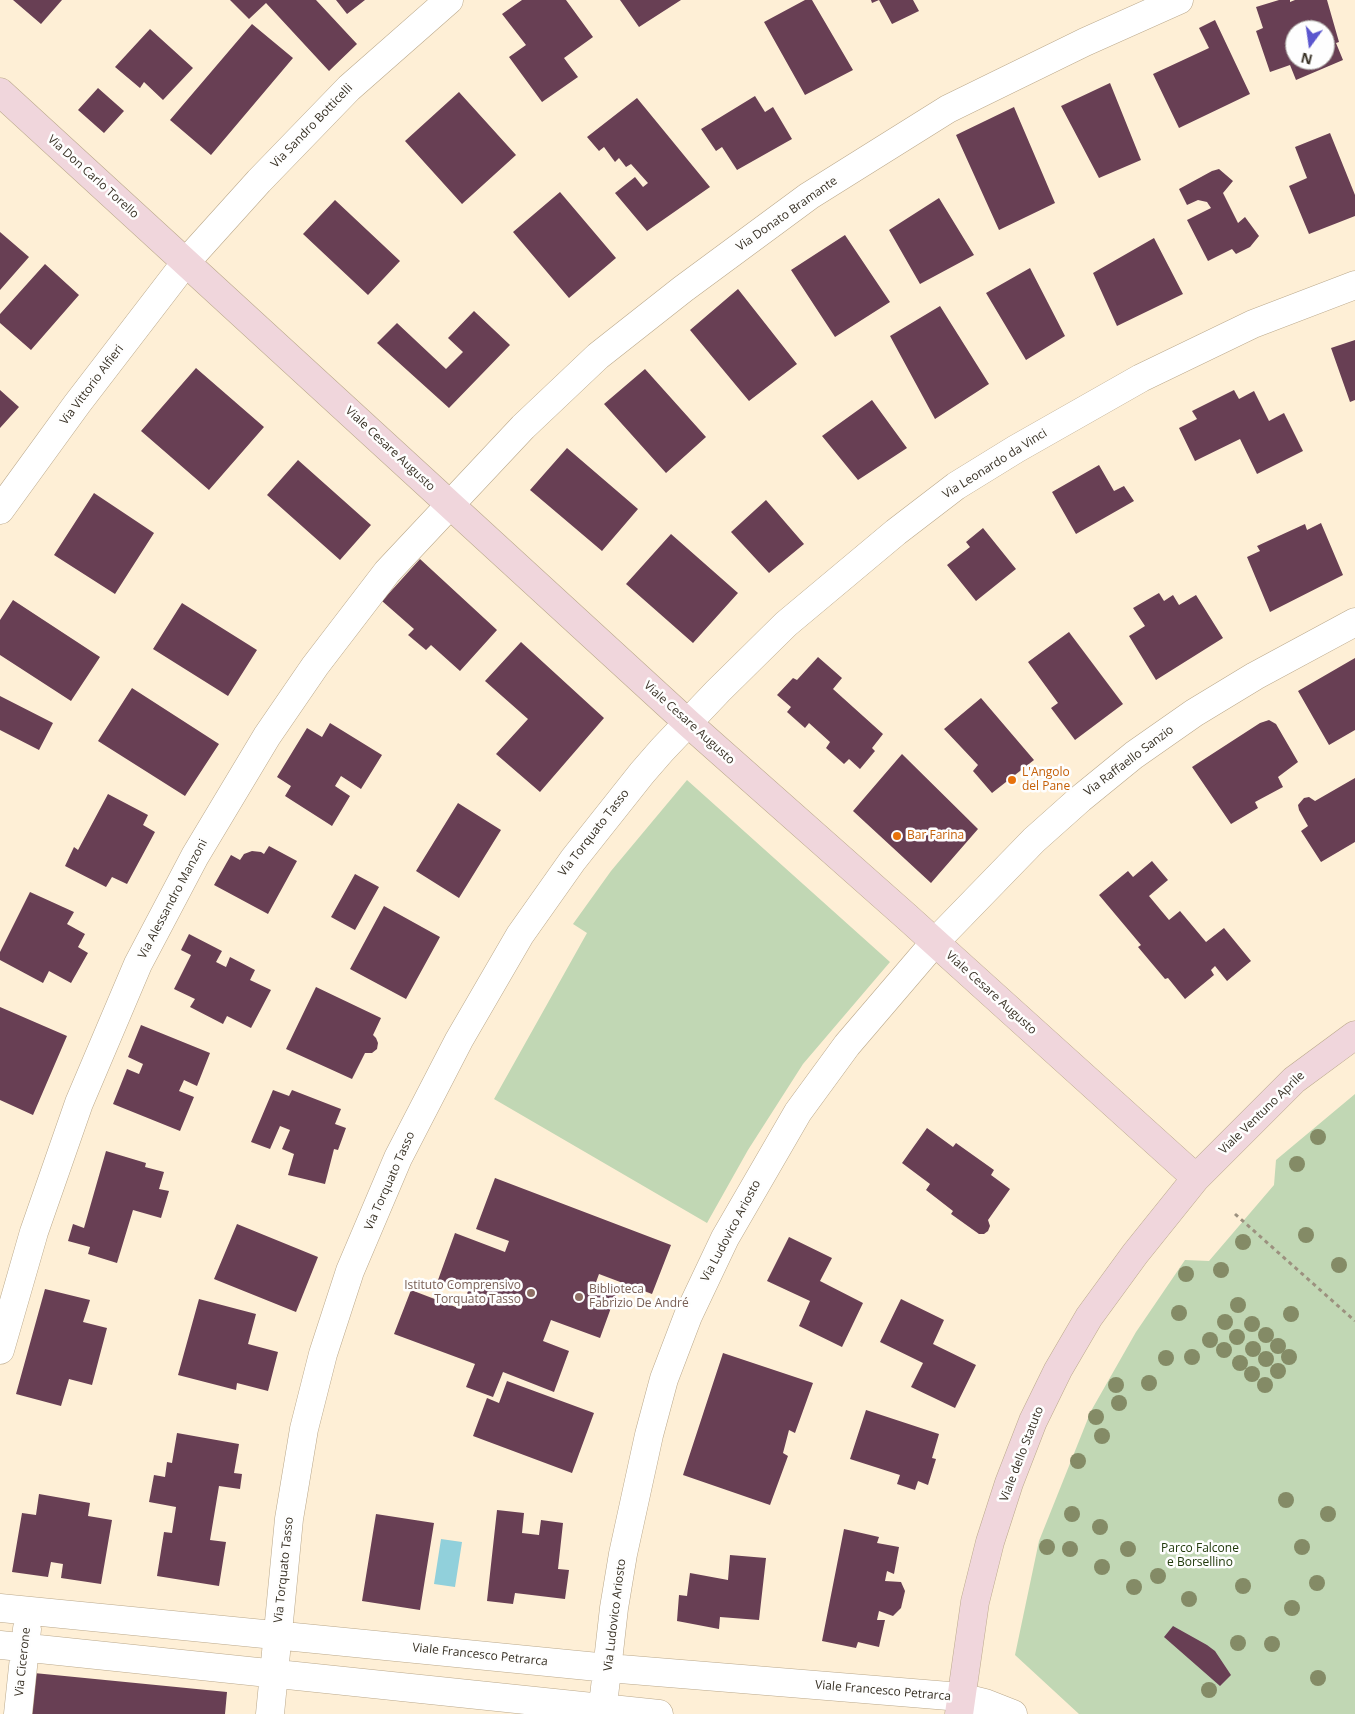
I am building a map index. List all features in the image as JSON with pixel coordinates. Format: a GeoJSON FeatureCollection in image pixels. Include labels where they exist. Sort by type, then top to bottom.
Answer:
{"type":"FeatureCollection","features":[{"type":"Feature","properties":{"kind":"main road","name":"Via Don Carlo Torello"},"geometry":{"type":"LineString","coordinates":[[0,92],[186,262]]}},
{"type":"Feature","properties":{"kind":"main road","name":"Viale Cesare Augusto"},"geometry":{"type":"LineString","coordinates":[[186,262],[688,723],[935,942],[1196,1178]]}},
{"type":"Feature","properties":{"kind":"main road","name":"Viale Ventuno Aprile"},"geometry":{"type":"LineString","coordinates":[[1196,1178],[1294,1080],[1355,1035]]}},
{"type":"Feature","properties":{"kind":"main road","name":"Viale dello Statuto"},"geometry":{"type":"LineString","coordinates":[[960,1706],[975,1602],[990,1542],[1032,1421],[1058,1370],[1090,1317],[1135,1254],[1196,1178]]}},
{"type":"Feature","properties":{"kind":"street","name":"Via Sandro Botticelli"},"geometry":{"type":"LineString","coordinates":[[186,262],[259,181],[349,88],[449,0]]}},
{"type":"Feature","properties":{"kind":"street","name":"Via Donato Bramante"},"geometry":{"type":"LineString","coordinates":[[451,505],[523,427],[598,356],[683,289],[809,196],[948,109],[1084,42],[1179,0]]}},
{"type":"Feature","properties":{"kind":"street","name":"Via Vittorio Alfieri"},"geometry":{"type":"LineString","coordinates":[[0,510],[77,404],[186,262]]}},
{"type":"Feature","properties":{"kind":"street","name":"Via Leonardo da Vinci"},"geometry":{"type":"LineString","coordinates":[[688,723],[786,624],[896,532],[956,486],[1016,449],[1141,378],[1253,324],[1355,285]]}},
{"type":"Feature","properties":{"kind":"street","name":"Via Alessandro Manzoni"},"geometry":{"type":"LineString","coordinates":[[0,1350],[34,1232],[79,1103],[138,964],[195,856],[267,736],[315,666],[387,572],[451,505]]}},
{"type":"Feature","properties":{"kind":"street","name":"Via Raffaello Sanzio"},"geometry":{"type":"LineString","coordinates":[[935,942],[1034,840],[1134,755],[1194,713],[1255,676],[1355,622]]}},
{"type":"Feature","properties":{"kind":"street","name":"Via Torquato Tasso"},"geometry":{"type":"LineString","coordinates":[[270,1714],[289,1519],[304,1429],[323,1354],[350,1271],[398,1158],[459,1040],[520,934],[550,890],[642,773],[688,723]]}},
{"type":"Feature","properties":{"kind":"street","name":"Via Ludovico Ariosto"},"geometry":{"type":"LineString","coordinates":[[602,1712],[614,1608],[623,1554],[647,1444],[664,1379],[688,1316],[725,1238],[798,1112],[847,1045],[935,942]]}},
{"type":"Feature","properties":{"kind":"street","name":"Viale Francesco Petrarca"},"geometry":{"type":"LineString","coordinates":[[0,1608],[277,1634],[960,1706],[986,1703],[1013,1714]]}},
{"type":"Feature","properties":{"kind":"street","name":"Via Cicerone"},"geometry":{"type":"LineString","coordinates":[[18,1714],[12,1646],[29,1610]]}},
{"type":"Feature","properties":{"kind":"street"},"geometry":{"type":"LineString","coordinates":[[12,1646],[602,1712],[659,1714]]}},
{"type":"Feature","properties":{"kind":"path"},"geometry":{"type":"LineString","coordinates":[[1236,1214],[1355,1321]]}},
{"type":"Feature","properties":{"kind":"green space"},"geometry":{"type":"Polygon","coordinates":[[[687,780],[890,962],[803,1064],[748,1150],[707,1223],[494,1099],[587,933],[573,924],[611,871],[687,780]]]}},
{"type":"Feature","properties":{"kind":"green space","name":"Parco Falcone e Borsellino"},"geometry":{"type":"Polygon","coordinates":[[[1355,1094],[1355,1714],[1079,1714],[1015,1655],[1039,1541],[1091,1411],[1136,1332],[1185,1260],[1209,1261],[1274,1185],[1276,1160],[1355,1094]]]}},
{"type":"Feature","properties":{"kind":"water"},"geometry":{"type":"Polygon","coordinates":[[[441,1539],[462,1542],[455,1587],[434,1584],[441,1539]]]}},
{"type":"Feature","properties":{"kind":"building"},"geometry":{"type":"Polygon","coordinates":[[[13,0],[62,0],[41,24],[13,0]]]}},
{"type":"Feature","properties":{"kind":"building"},"geometry":{"type":"Polygon","coordinates":[[[230,0],[316,0],[357,44],[329,71],[266,3],[249,19],[230,0]]]}},
{"type":"Feature","properties":{"kind":"building"},"geometry":{"type":"Polygon","coordinates":[[[336,0],[365,0],[347,14],[336,0]]]}},
{"type":"Feature","properties":{"kind":"building"},"geometry":{"type":"Polygon","coordinates":[[[522,0],[566,0],[593,37],[564,58],[578,77],[542,102],[509,57],[526,45],[502,14],[522,0]]]}},
{"type":"Feature","properties":{"kind":"building"},"geometry":{"type":"Polygon","coordinates":[[[620,0],[681,0],[639,27],[620,0]]]}},
{"type":"Feature","properties":{"kind":"building"},"geometry":{"type":"Polygon","coordinates":[[[805,0],[812,0],[853,70],[805,95],[764,22],[805,0]]]}},
{"type":"Feature","properties":{"kind":"building"},"geometry":{"type":"Polygon","coordinates":[[[879,0],[913,0],[919,11],[892,24],[879,0]]]}},
{"type":"Feature","properties":{"kind":"building"},"geometry":{"type":"Polygon","coordinates":[[[1279,0],[1290,0],[1290,2],[1295,0],[1327,0],[1333,20],[1285,20],[1285,67],[1270,72],[1256,31],[1263,28],[1256,7],[1279,0]]]}},
{"type":"Feature","properties":{"kind":"building"},"geometry":{"type":"Polygon","coordinates":[[[1215,20],[1250,94],[1179,128],[1153,74],[1209,48],[1199,28],[1215,20]]]}},
{"type":"Feature","properties":{"kind":"building"},"geometry":{"type":"Polygon","coordinates":[[[252,24],[293,58],[211,155],[170,120],[252,24]]]}},
{"type":"Feature","properties":{"kind":"building"},"geometry":{"type":"Polygon","coordinates":[[[1335,28],[1339,42],[1336,43],[1343,60],[1335,63],[1335,28]]]}},
{"type":"Feature","properties":{"kind":"building"},"geometry":{"type":"Polygon","coordinates":[[[150,29],[193,68],[163,100],[144,82],[140,88],[115,67],[150,29]]]}},
{"type":"Feature","properties":{"kind":"building"},"geometry":{"type":"Polygon","coordinates":[[[1292,70],[1320,70],[1296,80],[1292,70]]]}},
{"type":"Feature","properties":{"kind":"building"},"geometry":{"type":"Polygon","coordinates":[[[1110,83],[1141,160],[1099,178],[1061,106],[1110,83]]]}},
{"type":"Feature","properties":{"kind":"building"},"geometry":{"type":"Polygon","coordinates":[[[98,88],[124,111],[104,133],[78,110],[98,88]]]}},
{"type":"Feature","properties":{"kind":"building"},"geometry":{"type":"Polygon","coordinates":[[[459,92],[516,155],[462,204],[405,141],[459,92]]]}},
{"type":"Feature","properties":{"kind":"building"},"geometry":{"type":"Polygon","coordinates":[[[755,96],[765,112],[773,107],[792,139],[737,170],[722,147],[716,151],[701,129],[755,96]]]}},
{"type":"Feature","properties":{"kind":"building"},"geometry":{"type":"Polygon","coordinates":[[[637,98],[710,187],[647,231],[615,193],[635,177],[643,187],[648,183],[631,164],[626,167],[619,158],[615,162],[604,147],[599,151],[587,137],[637,98]]]}},
{"type":"Feature","properties":{"kind":"building"},"geometry":{"type":"Polygon","coordinates":[[[1014,107],[1055,203],[999,230],[956,135],[1014,107]]]}},
{"type":"Feature","properties":{"kind":"building"},"geometry":{"type":"Polygon","coordinates":[[[1330,133],[1355,195],[1355,216],[1309,234],[1289,186],[1307,178],[1295,147],[1330,133]]]}},
{"type":"Feature","properties":{"kind":"building"},"geometry":{"type":"Polygon","coordinates":[[[1219,169],[1233,181],[1223,193],[1238,223],[1245,217],[1259,236],[1250,247],[1236,254],[1232,249],[1208,261],[1187,220],[1211,208],[1207,202],[1198,200],[1187,205],[1179,189],[1219,169]]]}},
{"type":"Feature","properties":{"kind":"building"},"geometry":{"type":"Polygon","coordinates":[[[560,192],[616,258],[569,298],[513,232],[560,192]]]}},
{"type":"Feature","properties":{"kind":"building"},"geometry":{"type":"Polygon","coordinates":[[[939,198],[974,255],[920,284],[889,230],[939,198]]]}},
{"type":"Feature","properties":{"kind":"building"},"geometry":{"type":"Polygon","coordinates":[[[335,200],[400,261],[368,295],[303,234],[335,200]]]}},
{"type":"Feature","properties":{"kind":"building"},"geometry":{"type":"Polygon","coordinates":[[[0,232],[29,257],[0,290],[0,232]]]}},
{"type":"Feature","properties":{"kind":"building"},"geometry":{"type":"Polygon","coordinates":[[[845,235],[890,302],[835,337],[791,270],[845,235]]]}},
{"type":"Feature","properties":{"kind":"building"},"geometry":{"type":"Polygon","coordinates":[[[1154,238],[1183,294],[1117,326],[1093,273],[1154,238]]]}},
{"type":"Feature","properties":{"kind":"building"},"geometry":{"type":"Polygon","coordinates":[[[45,264],[79,295],[31,350],[0,323],[0,314],[45,264]]]}},
{"type":"Feature","properties":{"kind":"building"},"geometry":{"type":"Polygon","coordinates":[[[1030,268],[1065,336],[1026,360],[986,293],[1030,268]]]}},
{"type":"Feature","properties":{"kind":"building"},"geometry":{"type":"Polygon","coordinates":[[[738,289],[797,364],[749,401],[690,330],[738,289]]]}},
{"type":"Feature","properties":{"kind":"building"},"geometry":{"type":"Polygon","coordinates":[[[940,306],[989,384],[935,419],[890,336],[940,306]]]}},
{"type":"Feature","properties":{"kind":"building"},"geometry":{"type":"Polygon","coordinates":[[[474,311],[510,345],[449,408],[377,343],[397,323],[446,369],[463,352],[448,338],[474,311]]]}},
{"type":"Feature","properties":{"kind":"building"},"geometry":{"type":"Polygon","coordinates":[[[1355,340],[1355,400],[1350,402],[1331,348],[1355,340]]]}},
{"type":"Feature","properties":{"kind":"building"},"geometry":{"type":"Polygon","coordinates":[[[196,368],[264,427],[209,490],[141,431],[196,368]]]}},
{"type":"Feature","properties":{"kind":"building"},"geometry":{"type":"Polygon","coordinates":[[[645,369],[706,437],[666,473],[604,404],[645,369]]]}},
{"type":"Feature","properties":{"kind":"building"},"geometry":{"type":"Polygon","coordinates":[[[0,390],[19,407],[0,428],[0,390]]]}},
{"type":"Feature","properties":{"kind":"building"},"geometry":{"type":"Polygon","coordinates":[[[1234,390],[1239,399],[1254,391],[1269,421],[1284,413],[1303,451],[1257,474],[1240,439],[1195,461],[1179,428],[1197,419],[1192,411],[1234,390]]]}},
{"type":"Feature","properties":{"kind":"building"},"geometry":{"type":"Polygon","coordinates":[[[872,400],[907,448],[858,480],[822,436],[872,400]]]}},
{"type":"Feature","properties":{"kind":"building"},"geometry":{"type":"Polygon","coordinates":[[[567,448],[638,509],[602,551],[530,490],[567,448]]]}},
{"type":"Feature","properties":{"kind":"building"},"geometry":{"type":"Polygon","coordinates":[[[298,460],[371,525],[340,560],[267,495],[298,460]]]}},
{"type":"Feature","properties":{"kind":"building"},"geometry":{"type":"Polygon","coordinates":[[[1099,465],[1114,491],[1124,486],[1134,501],[1076,534],[1052,492],[1099,465]]]}},
{"type":"Feature","properties":{"kind":"building"},"geometry":{"type":"Polygon","coordinates":[[[94,493],[154,533],[115,594],[54,555],[94,493]]]}},
{"type":"Feature","properties":{"kind":"building"},"geometry":{"type":"Polygon","coordinates":[[[766,500],[804,544],[769,573],[731,532],[766,500]]]}},
{"type":"Feature","properties":{"kind":"building"},"geometry":{"type":"Polygon","coordinates":[[[1321,523],[1343,575],[1270,612],[1247,557],[1260,551],[1257,546],[1305,524],[1307,530],[1321,523]]]}},
{"type":"Feature","properties":{"kind":"building"},"geometry":{"type":"Polygon","coordinates":[[[983,528],[1016,569],[976,601],[947,565],[970,547],[966,542],[983,528]]]}},
{"type":"Feature","properties":{"kind":"building"},"geometry":{"type":"Polygon","coordinates":[[[671,534],[738,593],[693,643],[626,584],[671,534]]]}},
{"type":"Feature","properties":{"kind":"building"},"geometry":{"type":"Polygon","coordinates":[[[420,559],[497,630],[460,671],[431,645],[426,650],[408,635],[414,629],[382,601],[420,559]]]}},
{"type":"Feature","properties":{"kind":"building"},"geometry":{"type":"Polygon","coordinates":[[[1159,593],[1164,601],[1173,595],[1179,605],[1196,595],[1223,638],[1156,680],[1129,636],[1145,626],[1133,608],[1159,593]]]}},
{"type":"Feature","properties":{"kind":"building"},"geometry":{"type":"Polygon","coordinates":[[[13,600],[100,657],[71,701],[0,655],[0,620],[13,600]]]}},
{"type":"Feature","properties":{"kind":"building"},"geometry":{"type":"Polygon","coordinates":[[[182,603],[257,650],[228,696],[153,649],[182,603]]]}},
{"type":"Feature","properties":{"kind":"building"},"geometry":{"type":"Polygon","coordinates":[[[1069,632],[1123,704],[1075,740],[1051,708],[1058,703],[1028,662],[1069,632]]]}},
{"type":"Feature","properties":{"kind":"building"},"geometry":{"type":"Polygon","coordinates":[[[521,642],[604,718],[540,792],[496,754],[528,719],[485,681],[521,642]]]}},
{"type":"Feature","properties":{"kind":"building"},"geometry":{"type":"Polygon","coordinates":[[[818,657],[842,678],[833,689],[883,734],[872,748],[875,751],[860,769],[849,759],[844,764],[826,748],[830,742],[809,723],[805,728],[787,712],[791,707],[777,695],[793,678],[797,680],[818,657]]]}},
{"type":"Feature","properties":{"kind":"building"},"geometry":{"type":"Polygon","coordinates":[[[1355,658],[1355,730],[1329,745],[1298,691],[1355,658]]]}},
{"type":"Feature","properties":{"kind":"building"},"geometry":{"type":"Polygon","coordinates":[[[132,688],[219,744],[185,796],[98,741],[132,688]]]}},
{"type":"Feature","properties":{"kind":"building"},"geometry":{"type":"Polygon","coordinates":[[[0,696],[53,723],[39,750],[0,730],[0,696]]]}},
{"type":"Feature","properties":{"kind":"building"},"geometry":{"type":"Polygon","coordinates":[[[981,698],[1034,760],[992,793],[973,771],[978,765],[944,729],[981,698]]]}},
{"type":"Feature","properties":{"kind":"building"},"geometry":{"type":"Polygon","coordinates":[[[1269,720],[1276,724],[1298,762],[1278,777],[1283,787],[1255,802],[1258,808],[1231,824],[1192,767],[1260,723],[1269,720]]]}},
{"type":"Feature","properties":{"kind":"building"},"geometry":{"type":"Polygon","coordinates":[[[330,723],[382,755],[361,789],[341,776],[335,786],[350,796],[332,826],[285,796],[291,786],[277,777],[307,728],[322,737],[330,723]]]}},
{"type":"Feature","properties":{"kind":"building"},"geometry":{"type":"Polygon","coordinates":[[[902,754],[978,829],[931,883],[853,811],[902,754]]]}},
{"type":"Feature","properties":{"kind":"building"},"geometry":{"type":"Polygon","coordinates":[[[1355,778],[1355,842],[1321,862],[1301,831],[1308,826],[1298,805],[1304,798],[1309,797],[1315,801],[1355,778]]]}},
{"type":"Feature","properties":{"kind":"building"},"geometry":{"type":"Polygon","coordinates":[[[108,794],[148,815],[143,825],[155,832],[127,884],[112,877],[106,887],[65,866],[74,847],[78,850],[108,794]]]}},
{"type":"Feature","properties":{"kind":"building"},"geometry":{"type":"Polygon","coordinates":[[[458,803],[501,830],[459,898],[416,871],[458,803]]]}},
{"type":"Feature","properties":{"kind":"building"},"geometry":{"type":"Polygon","coordinates":[[[269,846],[297,861],[268,914],[214,885],[231,855],[240,860],[244,854],[252,851],[264,854],[269,846]]]}},
{"type":"Feature","properties":{"kind":"building"},"geometry":{"type":"Polygon","coordinates":[[[1152,861],[1168,880],[1149,896],[1169,920],[1180,911],[1206,942],[1224,928],[1251,961],[1227,981],[1215,966],[1211,970],[1214,975],[1185,999],[1138,947],[1141,945],[1099,895],[1128,871],[1133,877],[1152,861]]]}},
{"type":"Feature","properties":{"kind":"building"},"geometry":{"type":"Polygon","coordinates":[[[355,874],[379,887],[355,930],[331,917],[355,874]]]}},
{"type":"Feature","properties":{"kind":"building"},"geometry":{"type":"Polygon","coordinates":[[[30,892],[74,912],[67,924],[85,934],[78,947],[88,953],[71,983],[49,971],[43,983],[0,960],[0,952],[30,892]]]}},
{"type":"Feature","properties":{"kind":"building"},"geometry":{"type":"Polygon","coordinates":[[[384,906],[440,937],[406,999],[350,969],[384,906]]]}},
{"type":"Feature","properties":{"kind":"building"},"geometry":{"type":"Polygon","coordinates":[[[189,934],[222,951],[216,962],[226,967],[230,957],[255,970],[250,980],[271,990],[251,1028],[227,1016],[223,1024],[190,1007],[195,999],[174,989],[191,955],[181,950],[189,934]]]}},
{"type":"Feature","properties":{"kind":"building"},"geometry":{"type":"Polygon","coordinates":[[[316,987],[381,1018],[373,1035],[378,1043],[377,1049],[372,1053],[365,1053],[352,1079],[286,1049],[316,987]]]}},
{"type":"Feature","properties":{"kind":"building"},"geometry":{"type":"Polygon","coordinates":[[[0,1007],[67,1036],[33,1115],[0,1100],[0,1007]]]}},
{"type":"Feature","properties":{"kind":"building"},"geometry":{"type":"Polygon","coordinates":[[[141,1025],[210,1053],[197,1086],[184,1080],[179,1091],[194,1097],[180,1131],[113,1104],[127,1069],[139,1074],[143,1064],[128,1057],[141,1025]]]}},
{"type":"Feature","properties":{"kind":"building"},"geometry":{"type":"Polygon","coordinates":[[[273,1090],[289,1096],[292,1090],[341,1109],[335,1124],[346,1128],[338,1150],[334,1149],[325,1184],[288,1175],[294,1154],[282,1149],[290,1130],[280,1126],[270,1149],[251,1142],[273,1090]]]}},
{"type":"Feature","properties":{"kind":"building"},"geometry":{"type":"Polygon","coordinates":[[[927,1128],[953,1147],[956,1143],[994,1170],[991,1175],[1010,1189],[988,1220],[990,1226],[984,1234],[979,1234],[951,1214],[953,1211],[926,1190],[930,1184],[902,1163],[927,1128]]]}},
{"type":"Feature","properties":{"kind":"building"},"geometry":{"type":"Polygon","coordinates":[[[106,1151],[146,1163],[145,1167],[164,1172],[159,1189],[169,1191],[161,1218],[133,1210],[117,1263],[88,1254],[90,1247],[68,1241],[73,1224],[84,1228],[106,1151]]]}},
{"type":"Feature","properties":{"kind":"building","name":"Istituto Comprensivo Torquato Tasso"},"geometry":{"type":"Polygon","coordinates":[[[495,1178],[671,1245],[652,1294],[599,1274],[595,1285],[616,1294],[600,1338],[551,1320],[543,1341],[569,1351],[554,1392],[503,1372],[493,1397],[466,1387],[475,1364],[394,1334],[411,1290],[461,1309],[468,1291],[438,1280],[455,1233],[505,1252],[509,1241],[476,1229],[495,1178]]]}},
{"type":"Feature","properties":{"kind":"building"},"geometry":{"type":"Polygon","coordinates":[[[237,1224],[318,1257],[296,1312],[214,1279],[237,1224]]]}},
{"type":"Feature","properties":{"kind":"building"},"geometry":{"type":"Polygon","coordinates":[[[789,1237],[832,1258],[820,1281],[863,1303],[842,1347],[799,1326],[810,1301],[767,1281],[789,1237]]]}},
{"type":"Feature","properties":{"kind":"building"},"geometry":{"type":"Polygon","coordinates":[[[45,1289],[90,1300],[83,1322],[107,1328],[92,1385],[69,1379],[61,1406],[16,1394],[45,1289]]]}},
{"type":"Feature","properties":{"kind":"building"},"geometry":{"type":"Polygon","coordinates":[[[199,1299],[256,1314],[248,1344],[278,1352],[268,1391],[237,1383],[236,1390],[178,1375],[199,1299]]]}},
{"type":"Feature","properties":{"kind":"building"},"geometry":{"type":"Polygon","coordinates":[[[901,1299],[944,1320],[933,1344],[976,1365],[955,1408],[911,1387],[923,1363],[880,1342],[901,1299]]]}},
{"type":"Feature","properties":{"kind":"building"},"geometry":{"type":"Polygon","coordinates":[[[723,1353],[813,1383],[795,1433],[789,1430],[783,1453],[788,1456],[770,1505],[683,1475],[723,1353]]]}},
{"type":"Feature","properties":{"kind":"building"},"geometry":{"type":"Polygon","coordinates":[[[507,1381],[594,1413],[572,1473],[473,1436],[487,1398],[499,1403],[507,1381]]]}},
{"type":"Feature","properties":{"kind":"building"},"geometry":{"type":"Polygon","coordinates":[[[866,1410],[939,1434],[932,1458],[936,1459],[928,1485],[918,1481],[915,1490],[897,1484],[900,1475],[850,1459],[866,1410]]]}},
{"type":"Feature","properties":{"kind":"building"},"geometry":{"type":"Polygon","coordinates":[[[177,1433],[239,1444],[234,1473],[242,1474],[240,1489],[219,1486],[210,1540],[226,1542],[219,1586],[157,1576],[164,1532],[172,1533],[176,1507],[149,1502],[154,1475],[165,1477],[167,1462],[172,1463],[177,1433]]]}},
{"type":"Feature","properties":{"kind":"building"},"geometry":{"type":"Polygon","coordinates":[[[39,1494],[90,1503],[88,1516],[112,1520],[101,1584],[61,1578],[63,1564],[51,1562],[48,1577],[12,1572],[22,1513],[36,1515],[39,1494]]]}},
{"type":"Feature","properties":{"kind":"building"},"geometry":{"type":"Polygon","coordinates":[[[497,1510],[524,1513],[522,1533],[539,1535],[541,1520],[563,1523],[558,1569],[569,1570],[565,1599],[515,1593],[513,1604],[487,1601],[497,1510]]]}},
{"type":"Feature","properties":{"kind":"building"},"geometry":{"type":"Polygon","coordinates":[[[376,1514],[434,1523],[420,1610],[362,1601],[376,1514]]]}},
{"type":"Feature","properties":{"kind":"building"},"geometry":{"type":"Polygon","coordinates":[[[844,1529],[879,1537],[877,1543],[899,1547],[894,1574],[887,1571],[885,1581],[901,1582],[905,1591],[901,1608],[893,1616],[879,1611],[877,1620],[885,1620],[879,1647],[858,1642],[856,1648],[822,1641],[844,1529]]]}},
{"type":"Feature","properties":{"kind":"building"},"geometry":{"type":"Polygon","coordinates":[[[730,1555],[766,1558],[759,1620],[720,1617],[719,1629],[677,1621],[679,1595],[687,1596],[690,1573],[728,1580],[730,1555]]]}},
{"type":"Feature","properties":{"kind":"building"},"geometry":{"type":"Polygon","coordinates":[[[1173,1626],[1215,1651],[1231,1675],[1220,1686],[1164,1637],[1173,1626]]]}},
{"type":"Feature","properties":{"kind":"building"},"geometry":{"type":"Polygon","coordinates":[[[34,1673],[227,1692],[225,1714],[30,1714],[34,1673]]]}},
{"type":"Feature","properties":{"kind":"place","name":"L'Angolo del Pane"},"geometry":{"type":"Point","coordinates":[1012,780]}},
{"type":"Feature","properties":{"kind":"place","name":"Bar Farina"},"geometry":{"type":"Point","coordinates":[897,836]}},
{"type":"Feature","properties":{"kind":"place","name":"Istituto Comprensivo Torquato Tasso"},"geometry":{"type":"Point","coordinates":[531,1293]}},
{"type":"Feature","properties":{"kind":"place","name":"Biblioteca Fabrizio De André"},"geometry":{"type":"Point","coordinates":[579,1297]}}]}
